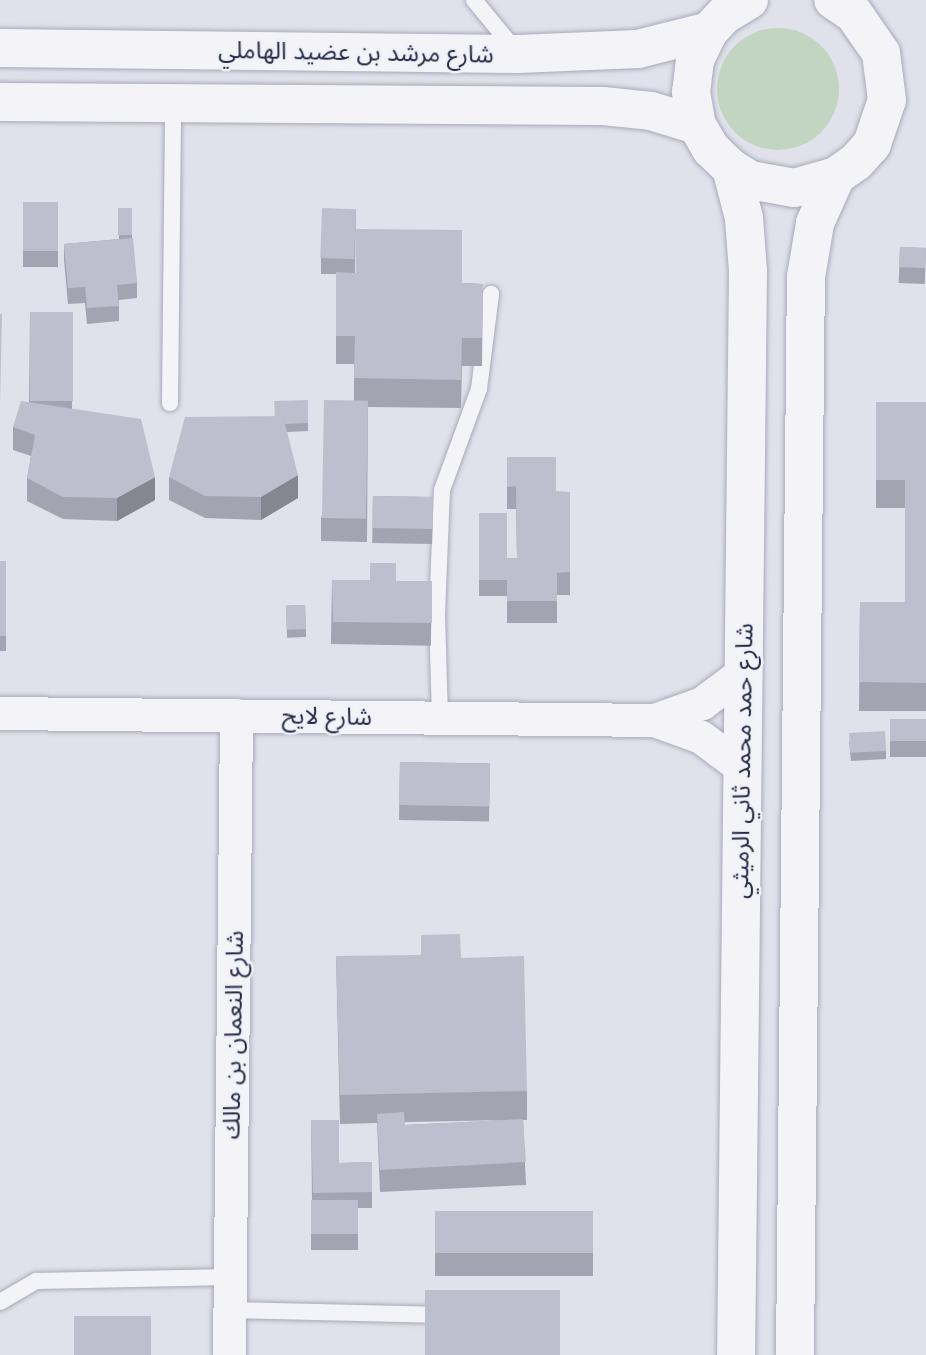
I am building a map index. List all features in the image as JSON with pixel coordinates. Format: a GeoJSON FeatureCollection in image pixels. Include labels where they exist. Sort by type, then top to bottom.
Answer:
{"type":"FeatureCollection","features":[{"type":"Feature","properties":{"kind":"street"},"geometry":{"type":"LineString","coordinates":[[728,11],[695,60],[691,92],[697,125],[711,149],[731,168],[771,187],[805,187],[836,176],[872,144],[887,100],[881,53],[854,14],[834,0]]}},
{"type":"Feature","properties":{"kind":"street","name":"شارع مرشد بن عضيد الهاملي"},"geometry":{"type":"LineString","coordinates":[[0,48],[518,54],[638,49],[728,11]]}},
{"type":"Feature","properties":{"kind":"street","name":"شارع مرشد بن عضيد الهاملي"},"geometry":{"type":"LineString","coordinates":[[0,102],[603,106],[651,111],[697,125]]}},
{"type":"Feature","properties":{"kind":"street","name":"شارع حمد محمد ثاني الرميثي"},"geometry":{"type":"LineString","coordinates":[[731,168],[744,219],[748,271],[736,1355]]}},
{"type":"Feature","properties":{"kind":"street"},"geometry":{"type":"LineString","coordinates":[[795,1355],[806,277],[815,223],[836,176]]}},
{"type":"Feature","properties":{"kind":"street","name":"شارع لايح"},"geometry":{"type":"LineString","coordinates":[[654,720],[702,703],[742,673]]}},
{"type":"Feature","properties":{"kind":"street","name":"شارع لايح"},"geometry":{"type":"LineString","coordinates":[[0,713],[654,720],[702,737],[741,767]]}},
{"type":"Feature","properties":{"kind":"street","name":"شارع النعمان بن مالك"},"geometry":{"type":"LineString","coordinates":[[229,1355],[236,715]]}},
{"type":"Feature","properties":{"kind":"lane"},"geometry":{"type":"LineString","coordinates":[[474,0],[518,54]]}},
{"type":"Feature","properties":{"kind":"lane"},"geometry":{"type":"LineString","coordinates":[[170,403],[173,104]]}},
{"type":"Feature","properties":{"kind":"lane"},"geometry":{"type":"LineString","coordinates":[[440,718],[436,614],[442,490],[479,389],[491,294]]}},
{"type":"Feature","properties":{"kind":"lane"},"geometry":{"type":"LineString","coordinates":[[0,1302],[36,1281],[230,1277]]}},
{"type":"Feature","properties":{"kind":"lane"},"geometry":{"type":"LineString","coordinates":[[230,1310],[463,1315]]}},
{"type":"Feature","properties":{"kind":"green space"},"geometry":{"type":"Polygon","coordinates":[[[778,28],[801,33],[821,46],[834,66],[839,89],[834,112],[821,132],[801,145],[778,150],[755,145],[735,132],[722,112],[717,89],[722,66],[735,46],[755,33],[778,28]]]}},
{"type":"Feature","properties":{"kind":"building"},"geometry":{"type":"Polygon","coordinates":[[[23,202],[58,202],[58,251],[23,251],[23,202]]]}},
{"type":"Feature","properties":{"kind":"building"},"geometry":{"type":"Polygon","coordinates":[[[118,208],[132,208],[132,235],[118,235],[118,208]]]}},
{"type":"Feature","properties":{"kind":"building"},"geometry":{"type":"Polygon","coordinates":[[[322,208],[356,209],[354,259],[320,258],[322,208]]]}},
{"type":"Feature","properties":{"kind":"building"},"geometry":{"type":"Polygon","coordinates":[[[356,229],[462,230],[462,283],[483,284],[482,338],[462,338],[461,380],[354,378],[355,336],[336,336],[336,272],[356,273],[356,229]]]}},
{"type":"Feature","properties":{"kind":"building"},"geometry":{"type":"Polygon","coordinates":[[[133,238],[137,283],[117,285],[119,306],[87,308],[85,287],[68,288],[64,244],[133,238]]]}},
{"type":"Feature","properties":{"kind":"building"},"geometry":{"type":"Polygon","coordinates":[[[900,247],[926,248],[925,268],[899,267],[900,247]]]}},
{"type":"Feature","properties":{"kind":"building"},"geometry":{"type":"Polygon","coordinates":[[[30,312],[73,312],[73,401],[30,401],[30,312]]]}},
{"type":"Feature","properties":{"kind":"building"},"geometry":{"type":"Polygon","coordinates":[[[0,314],[2,314],[0,405],[0,314]]]}},
{"type":"Feature","properties":{"kind":"building"},"geometry":{"type":"Polygon","coordinates":[[[308,400],[308,423],[285,424],[283,416],[275,416],[274,401],[308,400]]]}},
{"type":"Feature","properties":{"kind":"building"},"geometry":{"type":"Polygon","coordinates":[[[324,400],[368,401],[366,519],[322,518],[324,400]]]}},
{"type":"Feature","properties":{"kind":"building"},"geometry":{"type":"Polygon","coordinates":[[[21,401],[141,419],[155,477],[117,498],[63,497],[27,478],[35,435],[13,427],[21,401]]]}},
{"type":"Feature","properties":{"kind":"building"},"geometry":{"type":"Polygon","coordinates":[[[876,402],[926,402],[926,683],[859,682],[860,602],[905,602],[905,480],[876,480],[876,402]]]}},
{"type":"Feature","properties":{"kind":"building"},"geometry":{"type":"Polygon","coordinates":[[[283,416],[298,475],[261,497],[205,496],[169,477],[185,417],[283,416]]]}},
{"type":"Feature","properties":{"kind":"building"},"geometry":{"type":"Polygon","coordinates":[[[507,457],[556,457],[556,491],[570,492],[570,572],[557,573],[557,601],[507,601],[507,558],[517,558],[516,486],[507,487],[507,457]]]}},
{"type":"Feature","properties":{"kind":"building"},"geometry":{"type":"Polygon","coordinates":[[[373,496],[433,497],[432,529],[372,528],[373,496]]]}},
{"type":"Feature","properties":{"kind":"building"},"geometry":{"type":"Polygon","coordinates":[[[479,513],[507,513],[507,580],[479,580],[479,513]]]}},
{"type":"Feature","properties":{"kind":"building"},"geometry":{"type":"Polygon","coordinates":[[[0,561],[6,561],[6,636],[0,636],[0,561]]]}},
{"type":"Feature","properties":{"kind":"building"},"geometry":{"type":"Polygon","coordinates":[[[370,563],[396,563],[396,581],[432,581],[432,623],[333,622],[332,580],[370,580],[370,563]]]}},
{"type":"Feature","properties":{"kind":"building"},"geometry":{"type":"Polygon","coordinates":[[[305,605],[306,629],[287,630],[286,606],[305,605]]]}},
{"type":"Feature","properties":{"kind":"building"},"geometry":{"type":"Polygon","coordinates":[[[890,719],[926,719],[926,741],[890,741],[890,719]]]}},
{"type":"Feature","properties":{"kind":"building"},"geometry":{"type":"Polygon","coordinates":[[[885,731],[886,751],[850,753],[849,733],[885,731]]]}},
{"type":"Feature","properties":{"kind":"building"},"geometry":{"type":"Polygon","coordinates":[[[400,762],[490,764],[489,807],[399,805],[400,762]]]}},
{"type":"Feature","properties":{"kind":"building"},"geometry":{"type":"Polygon","coordinates":[[[460,934],[461,958],[524,956],[527,1091],[340,1095],[336,956],[421,955],[421,935],[460,934]]]}},
{"type":"Feature","properties":{"kind":"building"},"geometry":{"type":"Polygon","coordinates":[[[404,1112],[405,1125],[523,1119],[526,1162],[380,1170],[377,1114],[404,1112]]]}},
{"type":"Feature","properties":{"kind":"building"},"geometry":{"type":"Polygon","coordinates":[[[311,1120],[339,1120],[339,1163],[372,1162],[372,1192],[313,1193],[311,1120]]]}},
{"type":"Feature","properties":{"kind":"building"},"geometry":{"type":"Polygon","coordinates":[[[311,1200],[358,1200],[358,1234],[311,1234],[311,1200]]]}},
{"type":"Feature","properties":{"kind":"building"},"geometry":{"type":"Polygon","coordinates":[[[435,1211],[593,1211],[593,1253],[435,1253],[435,1211]]]}},
{"type":"Feature","properties":{"kind":"building"},"geometry":{"type":"Polygon","coordinates":[[[425,1290],[560,1290],[560,1355],[425,1355],[425,1290]]]}},
{"type":"Feature","properties":{"kind":"building"},"geometry":{"type":"Polygon","coordinates":[[[74,1316],[151,1316],[151,1355],[74,1355],[74,1316]]]}}]}
